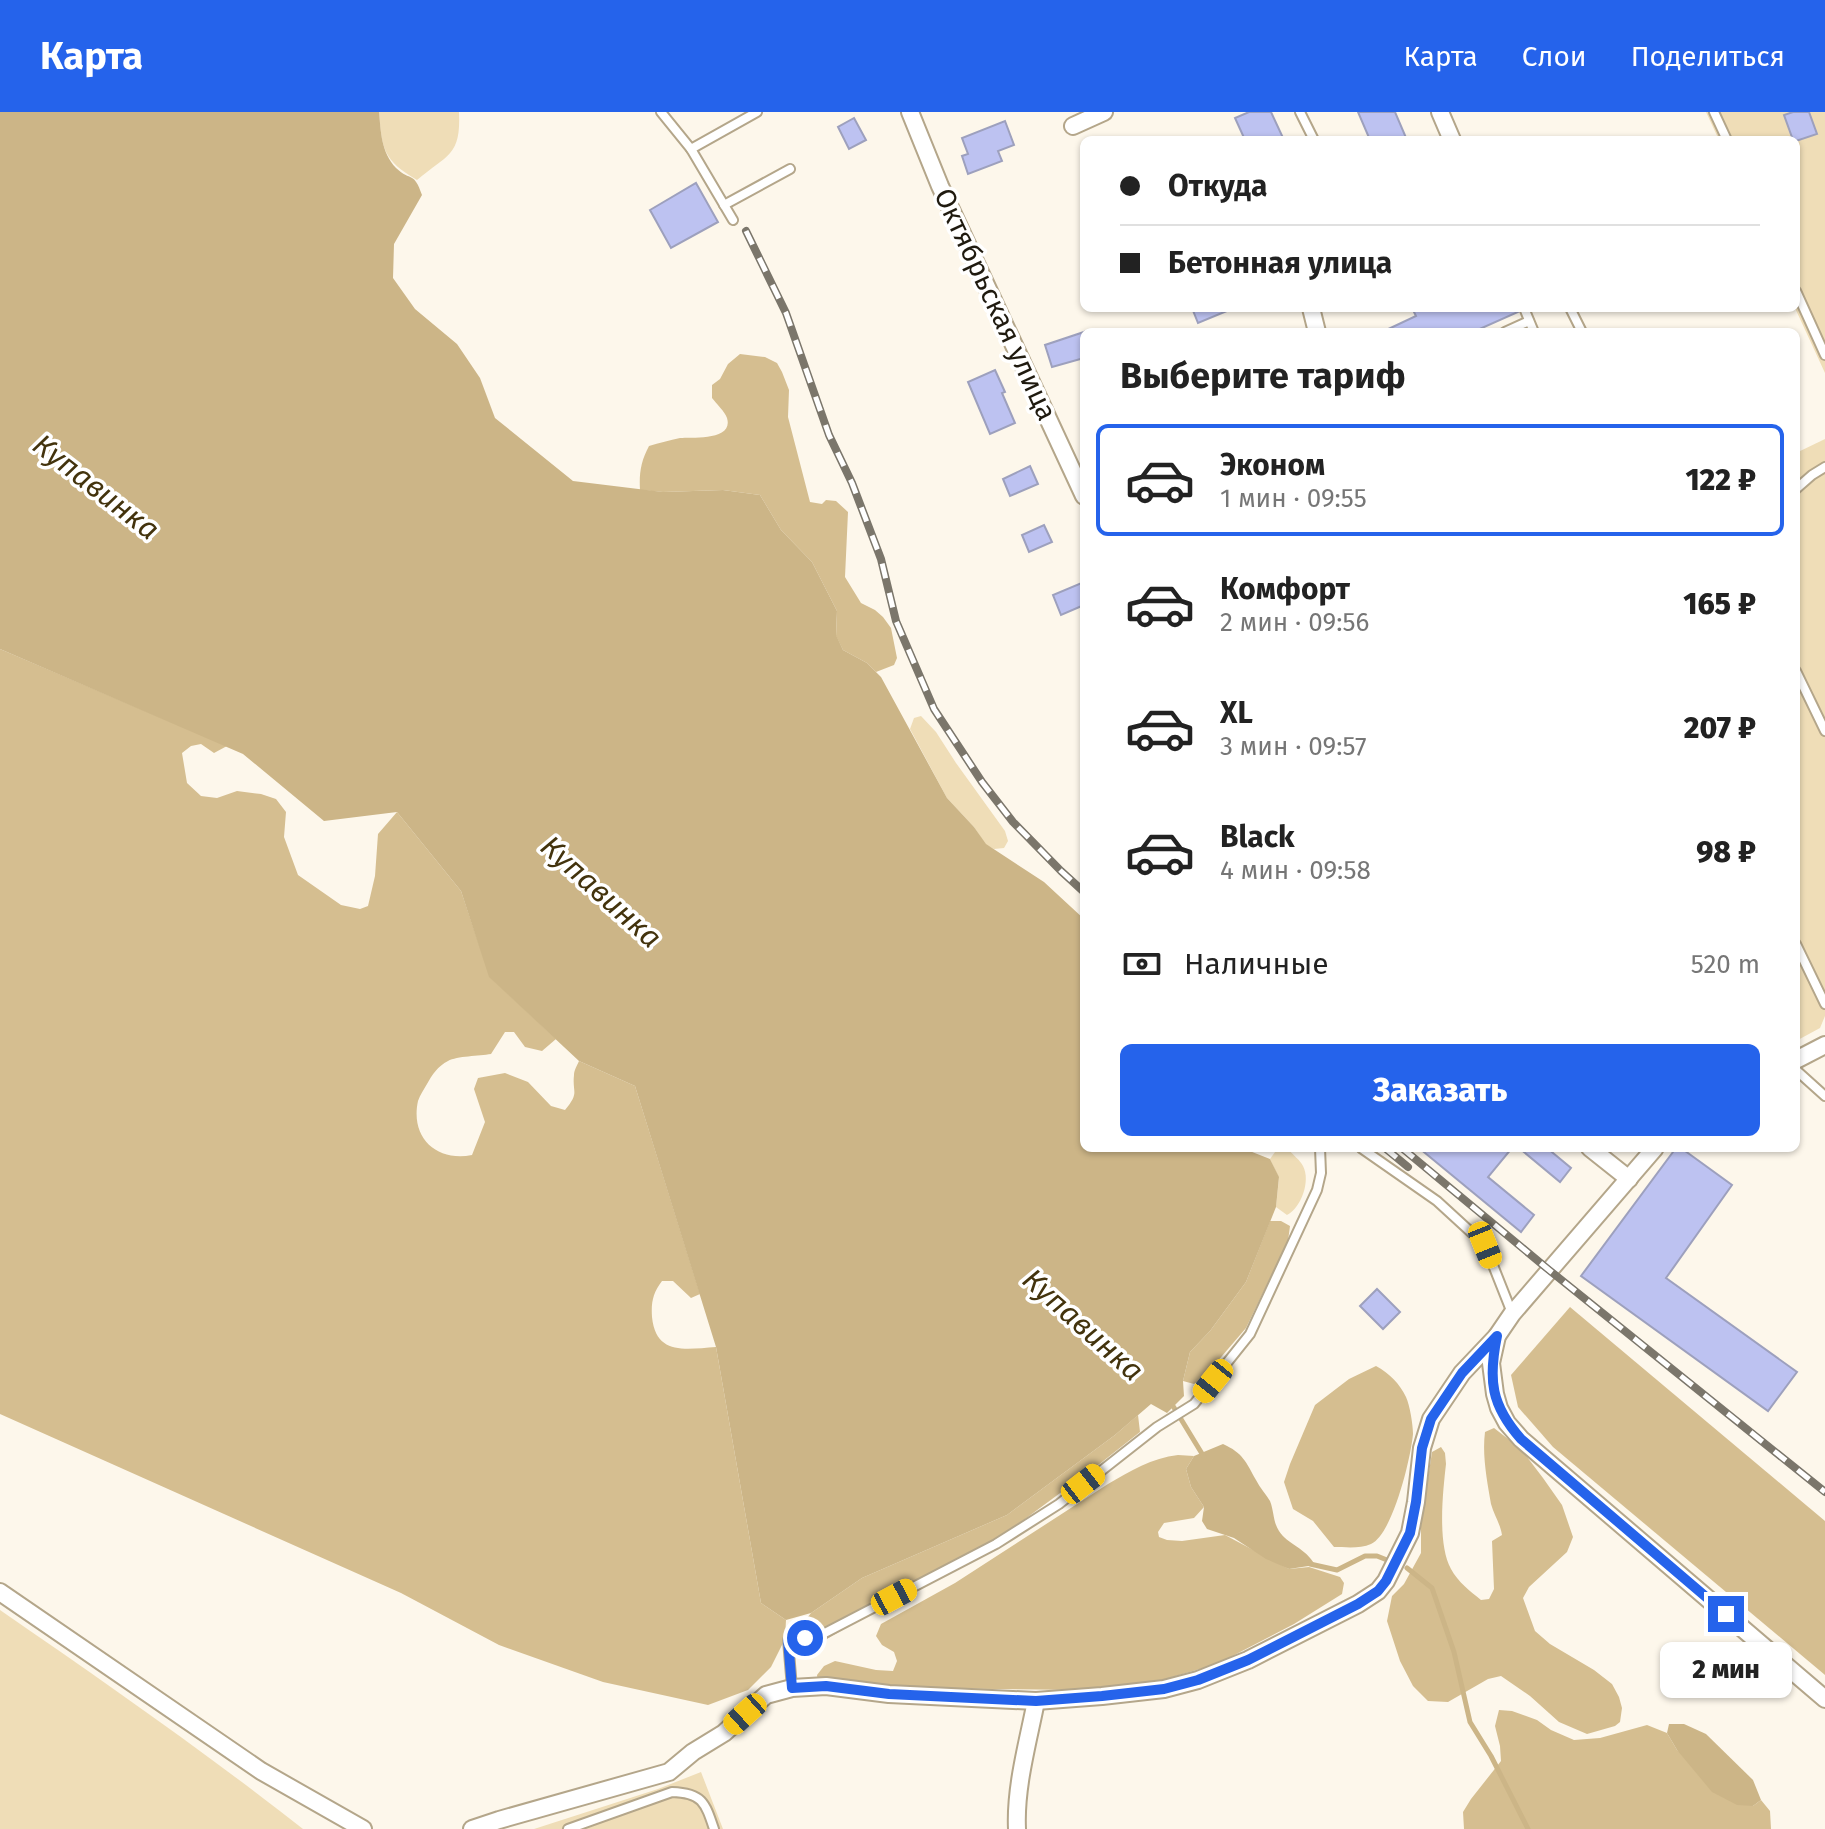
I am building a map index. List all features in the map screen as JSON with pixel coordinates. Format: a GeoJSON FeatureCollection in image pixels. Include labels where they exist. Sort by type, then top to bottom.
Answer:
{"type":"FeatureCollection","features":[{"type":"Feature","properties":{"kind":"street","name":"Октябрьская улица"},"geometry":{"type":"LineString","coordinates":[[910,112],[940,186],[1080,487]]}},
{"type":"Feature","properties":{"kind":"street"},"geometry":{"type":"LineString","coordinates":[[1073,126],[1104,112]]}},
{"type":"Feature","properties":{"kind":"street"},"geometry":{"type":"LineString","coordinates":[[1440,112],[1450,136]]}},
{"type":"Feature","properties":{"kind":"street"},"geometry":{"type":"LineString","coordinates":[[1800,1058],[1825,1045]]}},
{"type":"Feature","properties":{"kind":"street"},"geometry":{"type":"LineString","coordinates":[[1595,1152],[1629,1179]]}},
{"type":"Feature","properties":{"kind":"street"},"geometry":{"type":"LineString","coordinates":[[472,1829],[669,1772],[693,1752],[724,1733],[766,1695],[792,1688],[826,1686],[889,1694],[1036,1701],[1164,1689],[1198,1680],[1248,1660],[1358,1604],[1378,1591],[1386,1581],[1410,1533],[1422,1448],[1431,1419],[1462,1373],[1497,1336],[1512,1314],[1652,1152]]}},
{"type":"Feature","properties":{"kind":"street"},"geometry":{"type":"LineString","coordinates":[[1497,1336],[1491,1363],[1495,1394],[1507,1423],[1521,1439],[1825,1699]]}},
{"type":"Feature","properties":{"kind":"street"},"geometry":{"type":"LineString","coordinates":[[0,1592],[261,1771],[363,1829]]}},
{"type":"Feature","properties":{"kind":"street"},"geometry":{"type":"LineString","coordinates":[[1017,1829],[1016,1814],[1036,1701]]}},
{"type":"Feature","properties":{"kind":"lane"},"geometry":{"type":"LineString","coordinates":[[661,112],[691,149],[733,220]]}},
{"type":"Feature","properties":{"kind":"lane"},"geometry":{"type":"LineString","coordinates":[[691,149],[757,112]]}},
{"type":"Feature","properties":{"kind":"lane"},"geometry":{"type":"LineString","coordinates":[[1300,112],[1312,136]]}},
{"type":"Feature","properties":{"kind":"lane"},"geometry":{"type":"LineString","coordinates":[[1714,112],[1725,136]]}},
{"type":"Feature","properties":{"kind":"lane"},"geometry":{"type":"LineString","coordinates":[[724,205],[790,169]]}},
{"type":"Feature","properties":{"kind":"lane"},"geometry":{"type":"LineString","coordinates":[[1800,300],[1825,355]]}},
{"type":"Feature","properties":{"kind":"lane"},"geometry":{"type":"LineString","coordinates":[[1526,312],[1532,328]]}},
{"type":"Feature","properties":{"kind":"lane"},"geometry":{"type":"LineString","coordinates":[[1514,328],[1529,321]]}},
{"type":"Feature","properties":{"kind":"lane"},"geometry":{"type":"LineString","coordinates":[[1800,486],[1825,467]]}},
{"type":"Feature","properties":{"kind":"lane"},"geometry":{"type":"LineString","coordinates":[[1800,679],[1825,731]]}},
{"type":"Feature","properties":{"kind":"lane"},"geometry":{"type":"LineString","coordinates":[[1800,952],[1825,1004]]}},
{"type":"Feature","properties":{"kind":"lane"},"geometry":{"type":"LineString","coordinates":[[1800,1074],[1825,1096]]}},
{"type":"Feature","properties":{"kind":"lane"},"geometry":{"type":"LineString","coordinates":[[792,1688],[788,1640],[821,1635],[996,1544],[1059,1504],[1157,1427],[1194,1404],[1250,1334],[1317,1190],[1321,1173],[1320,1152]]}},
{"type":"Feature","properties":{"kind":"lane"},"geometry":{"type":"LineString","coordinates":[[1367,1152],[1437,1201],[1485,1245],[1512,1314]]}},
{"type":"Feature","properties":{"kind":"lane"},"geometry":{"type":"LineString","coordinates":[[568,1829],[672,1792],[687,1792],[701,1798],[714,1829]]}},
{"type":"Feature","properties":{"kind":"shaded area"},"geometry":{"type":"Polygon","coordinates":[[[379,112],[459,112],[455,146],[417,180],[397,166],[386,152],[379,112]]]}},
{"type":"Feature","properties":{"kind":"shaded area"},"geometry":{"type":"Polygon","coordinates":[[[1706,112],[1825,112],[1825,373],[1797,312],[1800,312],[1800,136],[1717,136],[1706,112]]]}},
{"type":"Feature","properties":{"kind":"shaded area"},"geometry":{"type":"Polygon","coordinates":[[[740,354],[765,357],[777,363],[782,372],[789,390],[788,417],[810,502],[822,504],[826,500],[836,501],[848,512],[845,577],[861,603],[875,610],[891,628],[897,658],[894,665],[876,672],[867,663],[843,650],[836,636],[837,611],[812,562],[781,530],[760,495],[723,490],[640,490],[641,467],[649,446],[724,431],[727,418],[712,398],[712,385],[740,354]]]}},
{"type":"Feature","properties":{"kind":"shaded area"},"geometry":{"type":"Polygon","coordinates":[[[1825,439],[1825,1016],[1820,1028],[1800,1039],[1800,451],[1825,439]]]}},
{"type":"Feature","properties":{"kind":"shaded area"},"geometry":{"type":"Polygon","coordinates":[[[0,649],[227,746],[214,753],[201,744],[191,746],[182,753],[187,783],[201,796],[217,798],[237,791],[276,799],[286,812],[284,837],[298,875],[341,905],[360,909],[368,906],[375,876],[378,834],[397,812],[461,891],[490,977],[556,1039],[542,1051],[525,1047],[514,1032],[505,1032],[491,1054],[452,1059],[438,1068],[418,1101],[417,1114],[422,1136],[437,1151],[448,1155],[472,1155],[485,1122],[474,1089],[478,1078],[505,1073],[528,1082],[551,1106],[565,1110],[574,1096],[574,1073],[579,1061],[635,1086],[700,1294],[691,1298],[673,1281],[662,1281],[652,1302],[655,1330],[659,1338],[674,1347],[716,1347],[761,1603],[786,1620],[785,1639],[771,1667],[748,1690],[708,1705],[603,1682],[499,1645],[401,1593],[0,1414],[0,649]]]}},
{"type":"Feature","properties":{"kind":"shaded area"},"geometry":{"type":"Polygon","coordinates":[[[921,716],[936,732],[1005,831],[1008,841],[1004,848],[994,849],[986,845],[947,798],[910,729],[914,718],[921,716]]]}},
{"type":"Feature","properties":{"kind":"shaded area"},"geometry":{"type":"Polygon","coordinates":[[[1275,1152],[1291,1152],[1305,1172],[1305,1186],[1300,1200],[1287,1215],[1276,1207],[1279,1178],[1270,1159],[1275,1152]]]}},
{"type":"Feature","properties":{"kind":"shaded area"},"geometry":{"type":"Polygon","coordinates":[[[1270,1221],[1281,1221],[1290,1226],[1288,1241],[1246,1328],[1204,1377],[1194,1384],[1183,1381],[1190,1352],[1210,1331],[1246,1282],[1270,1221]]]}},
{"type":"Feature","properties":{"kind":"shaded area"},"geometry":{"type":"Polygon","coordinates":[[[1570,1307],[1825,1521],[1825,1675],[1553,1447],[1518,1407],[1511,1375],[1570,1307]]]}},
{"type":"Feature","properties":{"kind":"shaded area"},"geometry":{"type":"Polygon","coordinates":[[[1376,1366],[1394,1379],[1407,1401],[1413,1434],[1409,1459],[1400,1494],[1379,1537],[1362,1547],[1334,1547],[1313,1521],[1293,1509],[1284,1482],[1315,1405],[1349,1379],[1376,1366]]]}},
{"type":"Feature","properties":{"kind":"shaded area"},"geometry":{"type":"Polygon","coordinates":[[[1138,1415],[1140,1432],[1021,1522],[803,1653],[796,1651],[793,1643],[798,1630],[811,1613],[862,1578],[1007,1515],[1138,1415]]]}},
{"type":"Feature","properties":{"kind":"shaded area"},"geometry":{"type":"Polygon","coordinates":[[[1494,1428],[1521,1449],[1543,1478],[1562,1505],[1573,1537],[1567,1552],[1529,1587],[1523,1598],[1535,1631],[1612,1684],[1622,1708],[1620,1722],[1615,1726],[1587,1734],[1559,1722],[1501,1676],[1488,1679],[1448,1702],[1428,1701],[1413,1686],[1400,1661],[1387,1621],[1392,1596],[1404,1584],[1421,1553],[1421,1525],[1432,1452],[1441,1447],[1446,1464],[1442,1517],[1444,1546],[1451,1569],[1464,1586],[1481,1600],[1489,1599],[1494,1589],[1492,1541],[1502,1535],[1491,1504],[1484,1450],[1485,1432],[1494,1428]]]}},
{"type":"Feature","properties":{"kind":"shaded area"},"geometry":{"type":"Polygon","coordinates":[[[1178,1455],[1194,1456],[1186,1469],[1191,1487],[1204,1507],[1194,1518],[1164,1523],[1158,1532],[1159,1537],[1182,1541],[1225,1535],[1289,1569],[1309,1567],[1340,1577],[1344,1583],[1342,1594],[1294,1624],[1217,1664],[1155,1682],[1078,1690],[818,1684],[817,1675],[824,1666],[835,1661],[893,1671],[897,1661],[894,1652],[882,1645],[876,1636],[881,1624],[955,1583],[1125,1474],[1150,1462],[1178,1455]]]}},
{"type":"Feature","properties":{"kind":"shaded area"},"geometry":{"type":"Polygon","coordinates":[[[0,1610],[115,1690],[303,1829],[0,1829],[0,1610]]]}},
{"type":"Feature","properties":{"kind":"shaded area"},"geometry":{"type":"Polygon","coordinates":[[[1499,1710],[1537,1720],[1574,1740],[1600,1738],[1647,1725],[1667,1733],[1677,1750],[1753,1806],[1761,1800],[1770,1811],[1771,1829],[1464,1829],[1463,1812],[1501,1761],[1495,1726],[1499,1710]]]}},
{"type":"Feature","properties":{"kind":"shaded area"},"geometry":{"type":"Polygon","coordinates":[[[701,1772],[723,1829],[534,1829],[658,1789],[701,1772]]]}},
{"type":"Feature","properties":{"kind":"water","name":"Купавинка"},"geometry":{"type":"Polygon","coordinates":[[[0,112],[379,112],[387,155],[396,168],[414,180],[422,195],[394,244],[393,278],[415,309],[457,344],[480,378],[495,418],[573,481],[663,492],[723,490],[760,495],[781,530],[812,562],[837,611],[836,635],[843,650],[867,663],[881,677],[947,798],[986,844],[1044,882],[1080,915],[1080,1152],[1252,1152],[1270,1159],[1279,1177],[1276,1207],[1246,1282],[1210,1331],[1190,1352],[1183,1381],[1184,1396],[1167,1413],[1151,1404],[1115,1435],[1007,1515],[862,1578],[811,1613],[786,1620],[761,1603],[716,1347],[635,1086],[579,1061],[489,977],[461,891],[397,812],[324,821],[243,754],[0,649],[0,112]]]}},
{"type":"Feature","properties":{"kind":"water"},"geometry":{"type":"Polygon","coordinates":[[[1223,1444],[1246,1463],[1270,1501],[1279,1531],[1307,1554],[1315,1565],[1289,1569],[1266,1559],[1234,1538],[1207,1529],[1202,1521],[1204,1507],[1191,1487],[1186,1469],[1194,1456],[1223,1444]]]}},
{"type":"Feature","properties":{"kind":"water"},"geometry":{"type":"Polygon","coordinates":[[[1669,1724],[1684,1724],[1706,1734],[1753,1780],[1761,1800],[1753,1806],[1737,1805],[1712,1792],[1677,1750],[1667,1733],[1669,1724]]]}},
{"type":"Feature","properties":{"kind":"building"},"geometry":{"type":"Polygon","coordinates":[[[1249,112],[1271,112],[1282,136],[1243,136],[1235,118],[1249,112]]]}},
{"type":"Feature","properties":{"kind":"building"},"geometry":{"type":"Polygon","coordinates":[[[1358,112],[1395,112],[1405,136],[1368,136],[1358,112]]]}},
{"type":"Feature","properties":{"kind":"building"},"geometry":{"type":"Polygon","coordinates":[[[1809,112],[1817,134],[1800,140],[1800,136],[1792,136],[1784,115],[1809,112]]]}},
{"type":"Feature","properties":{"kind":"building"},"geometry":{"type":"Polygon","coordinates":[[[854,118],[866,140],[849,149],[838,127],[854,118]]]}},
{"type":"Feature","properties":{"kind":"building"},"geometry":{"type":"Polygon","coordinates":[[[1005,121],[1014,145],[998,151],[1002,161],[968,174],[962,156],[968,154],[962,138],[1005,121]]]}},
{"type":"Feature","properties":{"kind":"building"},"geometry":{"type":"Polygon","coordinates":[[[696,183],[718,222],[671,248],[650,210],[696,183]]]}},
{"type":"Feature","properties":{"kind":"building"},"geometry":{"type":"Polygon","coordinates":[[[1194,312],[1224,312],[1198,323],[1194,312]]]}},
{"type":"Feature","properties":{"kind":"building"},"geometry":{"type":"Polygon","coordinates":[[[1414,312],[1518,312],[1482,328],[1390,328],[1416,316],[1414,312]]]}},
{"type":"Feature","properties":{"kind":"building"},"geometry":{"type":"Polygon","coordinates":[[[1080,333],[1080,359],[1052,367],[1045,345],[1080,333]]]}},
{"type":"Feature","properties":{"kind":"building"},"geometry":{"type":"Polygon","coordinates":[[[995,370],[1015,423],[990,434],[968,382],[995,370]]]}},
{"type":"Feature","properties":{"kind":"building"},"geometry":{"type":"Polygon","coordinates":[[[1030,466],[1038,484],[1010,496],[1003,479],[1030,466]]]}},
{"type":"Feature","properties":{"kind":"building"},"geometry":{"type":"Polygon","coordinates":[[[1044,525],[1052,542],[1029,552],[1022,535],[1044,525]]]}},
{"type":"Feature","properties":{"kind":"building"},"geometry":{"type":"Polygon","coordinates":[[[1080,584],[1080,607],[1061,615],[1053,595],[1080,584]]]}},
{"type":"Feature","properties":{"kind":"building"},"geometry":{"type":"Polygon","coordinates":[[[1424,1152],[1509,1152],[1488,1177],[1534,1215],[1521,1232],[1424,1152]]]}},
{"type":"Feature","properties":{"kind":"building"},"geometry":{"type":"Polygon","coordinates":[[[1524,1152],[1552,1152],[1571,1168],[1560,1182],[1524,1152]]]}},
{"type":"Feature","properties":{"kind":"building"},"geometry":{"type":"Polygon","coordinates":[[[1673,1152],[1687,1152],[1732,1185],[1666,1278],[1797,1372],[1768,1411],[1581,1276],[1673,1152]]]}},
{"type":"Feature","properties":{"kind":"building"},"geometry":{"type":"Polygon","coordinates":[[[1377,1289],[1400,1312],[1383,1329],[1360,1306],[1377,1289]]]}},
{"type":"Feature","properties":{"kind":"waterway"},"geometry":{"type":"LineString","coordinates":[[1173,1406],[1204,1457]]}},
{"type":"Feature","properties":{"kind":"waterway"},"geometry":{"type":"LineString","coordinates":[[1310,1564],[1337,1570],[1365,1556],[1387,1560]]}},
{"type":"Feature","properties":{"kind":"waterway"},"geometry":{"type":"LineString","coordinates":[[1407,1568],[1432,1588],[1454,1652],[1470,1722],[1528,1829]]}},
{"type":"Feature","properties":{"kind":"railway"},"geometry":{"type":"LineString","coordinates":[[746,231],[786,313],[829,435],[852,483],[881,559],[896,621],[934,709],[982,782],[1013,822],[1080,888]]}},
{"type":"Feature","properties":{"kind":"railway"},"geometry":{"type":"LineString","coordinates":[[1390,1152],[1408,1167]]}},
{"type":"Feature","properties":{"kind":"railway"},"geometry":{"type":"LineString","coordinates":[[1407,1152],[1825,1492]]}},
{"type":"Feature","properties":{"kind":"route"},"geometry":{"type":"LineString","coordinates":[[805,1638],[788,1640],[792,1688],[826,1686],[889,1694],[1036,1701],[1102,1696],[1164,1689],[1198,1680],[1248,1660],[1358,1604],[1378,1591],[1386,1581],[1410,1533],[1422,1448],[1431,1419],[1472,1360],[1497,1336],[1491,1363],[1495,1394],[1507,1423],[1521,1439],[1726,1614]]}}]}
